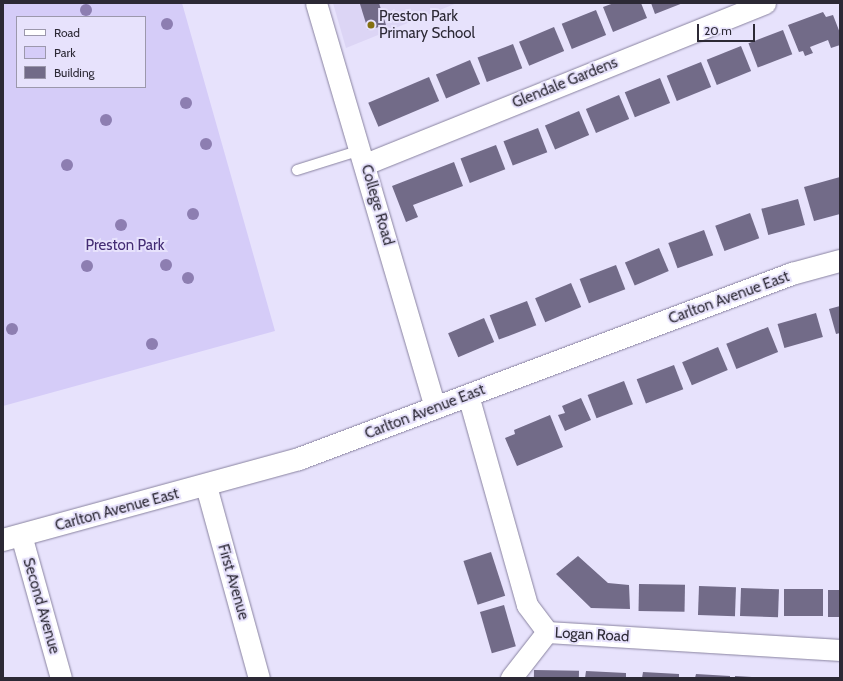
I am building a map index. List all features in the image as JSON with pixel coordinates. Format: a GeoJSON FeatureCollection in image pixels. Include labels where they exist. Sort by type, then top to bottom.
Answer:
{"type":"FeatureCollection","features":[{"type":"Feature","properties":{"kind":"street","name":"College Road"},"geometry":{"type":"LineString","coordinates":[[316,3],[363,157],[435,408]]}},
{"type":"Feature","properties":{"kind":"street","name":"Glendale Gardens"},"geometry":{"type":"LineString","coordinates":[[363,157],[765,3]]}},
{"type":"Feature","properties":{"kind":"street","name":"Carlton Avenue East"},"geometry":{"type":"LineString","coordinates":[[12,537],[206,486],[299,459],[792,274],[840,262]]}},
{"type":"Feature","properties":{"kind":"street","name":"Logan Road"},"geometry":{"type":"LineString","coordinates":[[468,395],[527,606],[547,632],[840,650]]}},
{"type":"Feature","properties":{"kind":"street","name":"First Avenue"},"geometry":{"type":"LineString","coordinates":[[206,486],[259,678]]}},
{"type":"Feature","properties":{"kind":"street","name":"Second Avenue"},"geometry":{"type":"LineString","coordinates":[[12,537],[61,678]]}},
{"type":"Feature","properties":{"kind":"street"},"geometry":{"type":"LineString","coordinates":[[511,678],[547,632]]}},
{"type":"Feature","properties":{"kind":"lane"},"geometry":{"type":"LineString","coordinates":[[297,170],[363,157]]}},
{"type":"Feature","properties":{"kind":"shaded area","name":"Preston Park Primary School"},"geometry":{"type":"Polygon","coordinates":[[[333,3],[457,3],[346,48],[333,3]]]}},
{"type":"Feature","properties":{"kind":"green space","name":"Preston Park"},"geometry":{"type":"Polygon","coordinates":[[[3,3],[182,3],[275,331],[3,406],[3,3]]]}},
{"type":"Feature","properties":{"kind":"building"},"geometry":{"type":"Polygon","coordinates":[[[379,3],[386,25],[368,30],[360,4],[379,3]]]}},
{"type":"Feature","properties":{"kind":"building"},"geometry":{"type":"Polygon","coordinates":[[[614,3],[641,3],[647,18],[613,32],[603,7],[614,3]]]}},
{"type":"Feature","properties":{"kind":"building"},"geometry":{"type":"Polygon","coordinates":[[[651,3],[683,3],[655,14],[651,3]]]}},
{"type":"Feature","properties":{"kind":"building"},"geometry":{"type":"Polygon","coordinates":[[[596,10],[606,35],[572,49],[562,24],[596,10]]]}},
{"type":"Feature","properties":{"kind":"building"},"geometry":{"type":"Polygon","coordinates":[[[823,12],[826,17],[833,15],[840,33],[840,45],[831,48],[828,40],[810,47],[813,53],[805,56],[803,51],[799,52],[788,25],[823,12]]]}},
{"type":"Feature","properties":{"kind":"building"},"geometry":{"type":"Polygon","coordinates":[[[554,27],[564,51],[529,66],[519,42],[554,27]]]}},
{"type":"Feature","properties":{"kind":"building"},"geometry":{"type":"Polygon","coordinates":[[[783,30],[792,54],[758,68],[748,43],[783,30]]]}},
{"type":"Feature","properties":{"kind":"building"},"geometry":{"type":"Polygon","coordinates":[[[513,44],[522,68],[487,82],[478,58],[513,44]]]}},
{"type":"Feature","properties":{"kind":"building"},"geometry":{"type":"Polygon","coordinates":[[[741,46],[751,71],[717,85],[707,60],[741,46]]]}},
{"type":"Feature","properties":{"kind":"building"},"geometry":{"type":"Polygon","coordinates":[[[470,60],[480,84],[446,98],[436,74],[470,60]]]}},
{"type":"Feature","properties":{"kind":"building"},"geometry":{"type":"Polygon","coordinates":[[[701,62],[711,87],[677,101],[667,76],[701,62]]]}},
{"type":"Feature","properties":{"kind":"building"},"geometry":{"type":"Polygon","coordinates":[[[429,77],[439,101],[378,127],[368,103],[429,77]]]}},
{"type":"Feature","properties":{"kind":"building"},"geometry":{"type":"Polygon","coordinates":[[[660,78],[670,103],[635,117],[625,92],[660,78]]]}},
{"type":"Feature","properties":{"kind":"building"},"geometry":{"type":"Polygon","coordinates":[[[619,95],[629,119],[596,133],[586,109],[619,95]]]}},
{"type":"Feature","properties":{"kind":"building"},"geometry":{"type":"Polygon","coordinates":[[[579,111],[589,135],[555,149],[545,125],[579,111]]]}},
{"type":"Feature","properties":{"kind":"building"},"geometry":{"type":"Polygon","coordinates":[[[538,128],[547,152],[513,166],[503,141],[538,128]]]}},
{"type":"Feature","properties":{"kind":"building"},"geometry":{"type":"Polygon","coordinates":[[[496,145],[505,169],[470,183],[461,159],[496,145]]]}},
{"type":"Feature","properties":{"kind":"building"},"geometry":{"type":"Polygon","coordinates":[[[454,162],[463,186],[413,205],[418,217],[406,222],[392,186],[454,162]]]}},
{"type":"Feature","properties":{"kind":"building"},"geometry":{"type":"Polygon","coordinates":[[[840,177],[840,214],[814,221],[804,187],[840,177]]]}},
{"type":"Feature","properties":{"kind":"building"},"geometry":{"type":"Polygon","coordinates":[[[798,199],[805,225],[768,235],[761,209],[798,199]]]}},
{"type":"Feature","properties":{"kind":"building"},"geometry":{"type":"Polygon","coordinates":[[[750,213],[759,238],[724,251],[715,226],[750,213]]]}},
{"type":"Feature","properties":{"kind":"building"},"geometry":{"type":"Polygon","coordinates":[[[704,230],[713,255],[678,268],[668,243],[704,230]]]}},
{"type":"Feature","properties":{"kind":"building"},"geometry":{"type":"Polygon","coordinates":[[[659,248],[669,271],[635,285],[625,262],[659,248]]]}},
{"type":"Feature","properties":{"kind":"building"},"geometry":{"type":"Polygon","coordinates":[[[616,265],[625,289],[589,303],[580,279],[616,265]]]}},
{"type":"Feature","properties":{"kind":"building"},"geometry":{"type":"Polygon","coordinates":[[[571,283],[581,307],[545,322],[535,298],[571,283]]]}},
{"type":"Feature","properties":{"kind":"building"},"geometry":{"type":"Polygon","coordinates":[[[527,301],[536,325],[499,340],[490,315],[527,301]]]}},
{"type":"Feature","properties":{"kind":"building"},"geometry":{"type":"Polygon","coordinates":[[[840,306],[840,333],[836,334],[829,309],[840,306]]]}},
{"type":"Feature","properties":{"kind":"building"},"geometry":{"type":"Polygon","coordinates":[[[816,313],[823,337],[784,348],[778,324],[816,313]]]}},
{"type":"Feature","properties":{"kind":"building"},"geometry":{"type":"Polygon","coordinates":[[[484,318],[494,342],[458,357],[448,333],[484,318]]]}},
{"type":"Feature","properties":{"kind":"building"},"geometry":{"type":"Polygon","coordinates":[[[768,327],[778,352],[736,369],[726,344],[768,327]]]}},
{"type":"Feature","properties":{"kind":"building"},"geometry":{"type":"Polygon","coordinates":[[[718,347],[728,370],[692,385],[682,362],[718,347]]]}},
{"type":"Feature","properties":{"kind":"building"},"geometry":{"type":"Polygon","coordinates":[[[674,365],[683,389],[646,404],[637,379],[674,365]]]}},
{"type":"Feature","properties":{"kind":"building"},"geometry":{"type":"Polygon","coordinates":[[[624,381],[633,404],[597,418],[588,395],[624,381]]]}},
{"type":"Feature","properties":{"kind":"building"},"geometry":{"type":"Polygon","coordinates":[[[581,398],[591,420],[565,431],[558,415],[565,413],[562,406],[581,398]]]}},
{"type":"Feature","properties":{"kind":"building"},"geometry":{"type":"Polygon","coordinates":[[[550,415],[563,447],[517,466],[505,438],[515,434],[514,430],[550,415]]]}},
{"type":"Feature","properties":{"kind":"building"},"geometry":{"type":"Polygon","coordinates":[[[491,552],[505,596],[478,605],[463,561],[491,552]]]}},
{"type":"Feature","properties":{"kind":"building"},"geometry":{"type":"Polygon","coordinates":[[[578,556],[608,583],[629,585],[630,609],[591,608],[556,574],[578,556]]]}},
{"type":"Feature","properties":{"kind":"building"},"geometry":{"type":"Polygon","coordinates":[[[639,584],[685,585],[685,612],[639,611],[639,584]]]}},
{"type":"Feature","properties":{"kind":"building"},"geometry":{"type":"Polygon","coordinates":[[[699,586],[736,587],[735,616],[698,615],[699,586]]]}},
{"type":"Feature","properties":{"kind":"building"},"geometry":{"type":"Polygon","coordinates":[[[741,588],[779,589],[778,617],[740,616],[741,588]]]}},
{"type":"Feature","properties":{"kind":"building"},"geometry":{"type":"Polygon","coordinates":[[[784,589],[823,589],[823,616],[784,616],[784,589]]]}},
{"type":"Feature","properties":{"kind":"building"},"geometry":{"type":"Polygon","coordinates":[[[828,590],[840,590],[840,617],[828,617],[828,590]]]}},
{"type":"Feature","properties":{"kind":"building"},"geometry":{"type":"Polygon","coordinates":[[[504,605],[516,646],[492,653],[480,612],[504,605]]]}},
{"type":"Feature","properties":{"kind":"building"},"geometry":{"type":"Polygon","coordinates":[[[534,670],[579,671],[579,678],[534,678],[534,670]]]}},
{"type":"Feature","properties":{"kind":"building"},"geometry":{"type":"Polygon","coordinates":[[[586,671],[626,673],[626,678],[585,678],[586,671]]]}},
{"type":"Feature","properties":{"kind":"building"},"geometry":{"type":"Polygon","coordinates":[[[643,672],[679,674],[679,678],[642,678],[643,672]]]}},
{"type":"Feature","properties":{"kind":"building"},"geometry":{"type":"Polygon","coordinates":[[[696,674],[730,676],[730,678],[695,678],[696,674]]]}},
{"type":"Feature","properties":{"kind":"building"},"geometry":{"type":"Polygon","coordinates":[[[735,676],[752,677],[752,678],[735,678],[735,676]]]}},
{"type":"Feature","properties":{"kind":"place","name":"Preston Park Primary School"},"geometry":{"type":"Point","coordinates":[371,25]}}]}
